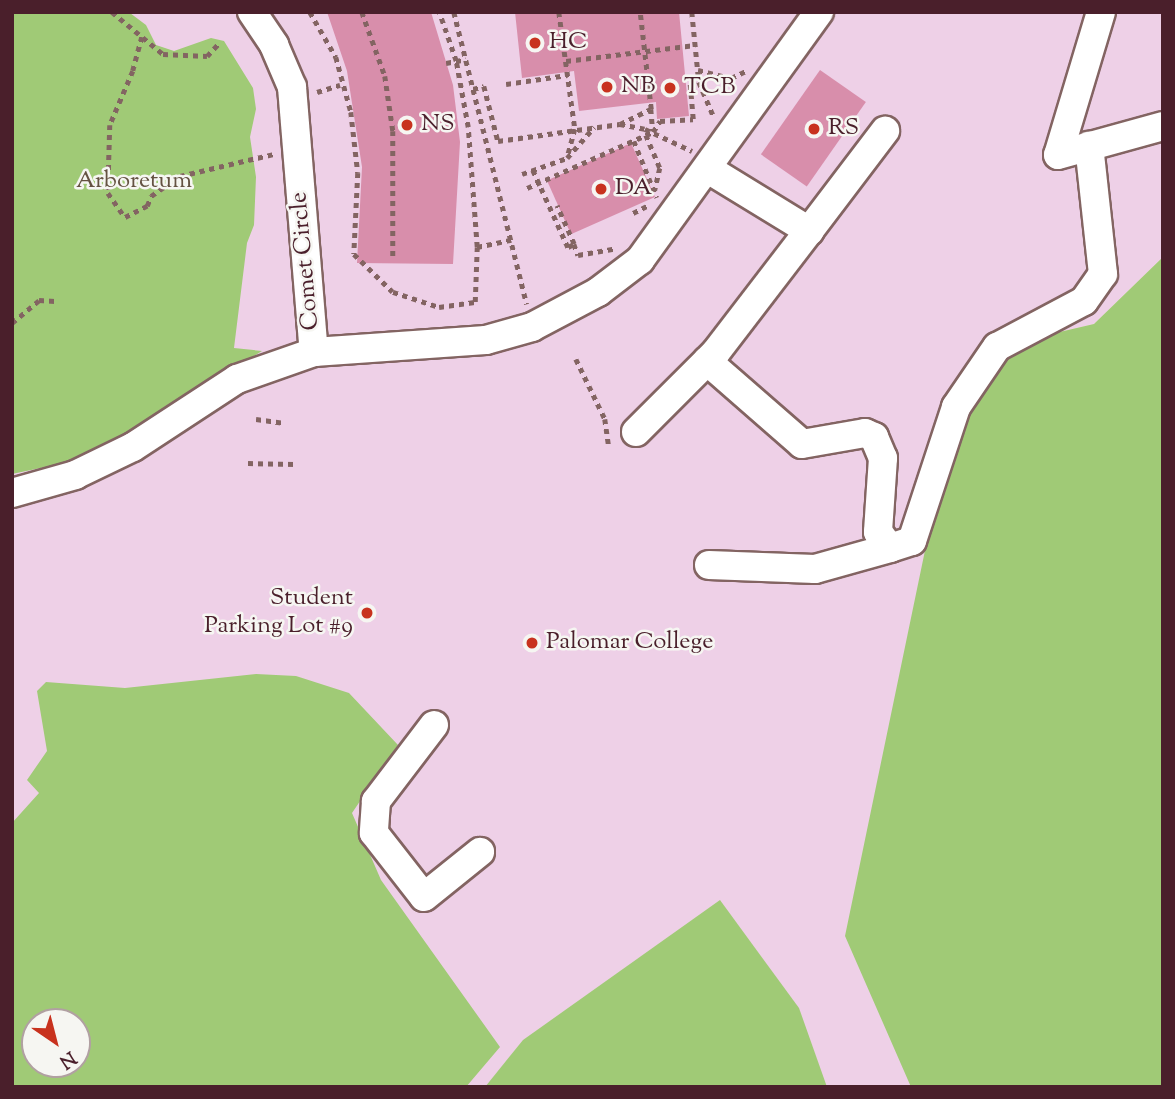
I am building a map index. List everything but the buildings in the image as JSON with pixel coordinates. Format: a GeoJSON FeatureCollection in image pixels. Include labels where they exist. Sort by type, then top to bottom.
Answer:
{"type":"FeatureCollection","features":[{"type":"Feature","properties":{"kind":"street","name":"Comet Circle"},"geometry":{"type":"LineString","coordinates":[[12,493],[75,475],[133,447],[237,379],[314,352],[292,87],[274,45],[252,12]]}},
{"type":"Feature","properties":{"kind":"street"},"geometry":{"type":"LineString","coordinates":[[314,352],[486,340],[558,315],[640,260],[703,163],[819,12]]}},
{"type":"Feature","properties":{"kind":"street"},"geometry":{"type":"LineString","coordinates":[[1101,12],[1058,155],[1163,126]]}},
{"type":"Feature","properties":{"kind":"street"},"geometry":{"type":"LineString","coordinates":[[636,432],[707,361],[885,131]]}},
{"type":"Feature","properties":{"kind":"street"},"geometry":{"type":"LineString","coordinates":[[709,565],[815,569],[912,541],[956,407],[997,346],[1084,301],[1103,274],[1089,146]]}},
{"type":"Feature","properties":{"kind":"street"},"geometry":{"type":"LineString","coordinates":[[703,163],[809,231]]}},
{"type":"Feature","properties":{"kind":"street"},"geometry":{"type":"LineString","coordinates":[[707,361],[802,444],[865,433],[873,437],[883,457],[878,532],[890,548]]}},
{"type":"Feature","properties":{"kind":"street"},"geometry":{"type":"LineString","coordinates":[[435,725],[376,801],[373,833],[424,897],[480,852]]}},
{"type":"Feature","properties":{"kind":"path"},"geometry":{"type":"LineString","coordinates":[[112,12],[163,54],[207,56],[219,43]]}},
{"type":"Feature","properties":{"kind":"path"},"geometry":{"type":"LineString","coordinates":[[310,12],[336,57],[351,112],[358,173],[355,254],[393,292],[439,307],[475,302],[477,247],[468,127],[456,61],[439,12]]}},
{"type":"Feature","properties":{"kind":"path"},"geometry":{"type":"LineString","coordinates":[[362,12],[385,76],[393,131],[393,258]]}},
{"type":"Feature","properties":{"kind":"path"},"geometry":{"type":"LineString","coordinates":[[454,12],[529,312]]}},
{"type":"Feature","properties":{"kind":"path"},"geometry":{"type":"LineString","coordinates":[[559,12],[575,129],[567,158]]}},
{"type":"Feature","properties":{"kind":"path"},"geometry":{"type":"LineString","coordinates":[[640,12],[653,132]]}},
{"type":"Feature","properties":{"kind":"path"},"geometry":{"type":"LineString","coordinates":[[692,12],[699,82],[719,127]]}},
{"type":"Feature","properties":{"kind":"path"},"geometry":{"type":"LineString","coordinates":[[142,37],[110,124],[108,193],[125,217],[147,206],[150,196],[180,176],[285,151]]}},
{"type":"Feature","properties":{"kind":"path"},"geometry":{"type":"LineString","coordinates":[[566,61],[695,45]]}},
{"type":"Feature","properties":{"kind":"path"},"geometry":{"type":"LineString","coordinates":[[446,63],[466,59]]}},
{"type":"Feature","properties":{"kind":"path"},"geometry":{"type":"LineString","coordinates":[[698,70],[731,78],[752,68]]}},
{"type":"Feature","properties":{"kind":"path"},"geometry":{"type":"LineString","coordinates":[[506,83],[568,75]]}},
{"type":"Feature","properties":{"kind":"path"},"geometry":{"type":"LineString","coordinates":[[527,188],[653,132],[660,121],[693,119],[690,83],[699,82]]}},
{"type":"Feature","properties":{"kind":"path"},"geometry":{"type":"LineString","coordinates":[[317,92],[340,85]]}},
{"type":"Feature","properties":{"kind":"path"},"geometry":{"type":"LineString","coordinates":[[473,89],[484,86],[498,141],[620,124],[651,109]]}},
{"type":"Feature","properties":{"kind":"path"},"geometry":{"type":"LineString","coordinates":[[620,124],[653,132],[703,163]]}},
{"type":"Feature","properties":{"kind":"path"},"geometry":{"type":"LineString","coordinates":[[522,174],[567,158],[594,127]]}},
{"type":"Feature","properties":{"kind":"path"},"geometry":{"type":"LineString","coordinates":[[646,135],[660,168],[654,191]]}},
{"type":"Feature","properties":{"kind":"path"},"geometry":{"type":"LineString","coordinates":[[633,213],[659,201],[634,141]]}},
{"type":"Feature","properties":{"kind":"path"},"geometry":{"type":"LineString","coordinates":[[533,170],[568,247],[574,244]]}},
{"type":"Feature","properties":{"kind":"path"},"geometry":{"type":"LineString","coordinates":[[557,206],[578,255],[615,247],[622,253]]}},
{"type":"Feature","properties":{"kind":"path"},"geometry":{"type":"LineString","coordinates":[[477,247],[511,240]]}},
{"type":"Feature","properties":{"kind":"path"},"geometry":{"type":"LineString","coordinates":[[12,323],[39,300],[55,301]]}},
{"type":"Feature","properties":{"kind":"path"},"geometry":{"type":"LineString","coordinates":[[576,359],[605,419],[609,446]]}},
{"type":"Feature","properties":{"kind":"path"},"geometry":{"type":"LineString","coordinates":[[256,419],[285,423]]}},
{"type":"Feature","properties":{"kind":"path"},"geometry":{"type":"LineString","coordinates":[[248,463],[295,464]]}},
{"type":"Feature","properties":{"kind":"shaded area","name":"Palomar College"},"geometry":{"type":"Polygon","coordinates":[[[12,12],[1163,12],[1163,257],[1094,324],[1038,337],[988,370],[1163,1087],[12,1087],[12,12]]]}},
{"type":"Feature","properties":{"kind":"green space","name":"Arboretum"},"geometry":{"type":"Polygon","coordinates":[[[12,12],[130,13],[146,25],[156,45],[174,51],[211,38],[224,41],[253,88],[256,109],[250,137],[256,177],[254,225],[247,243],[234,348],[262,351],[135,431],[74,461],[12,474],[12,12]]]}},
{"type":"Feature","properties":{"kind":"green space"},"geometry":{"type":"Polygon","coordinates":[[[1163,257],[1163,1087],[911,1087],[845,936],[950,430],[988,370],[1051,334],[1094,324],[1163,257]]]}},
{"type":"Feature","properties":{"kind":"green space"},"geometry":{"type":"Polygon","coordinates":[[[256,674],[296,676],[349,693],[398,745],[352,813],[381,880],[500,1047],[466,1087],[12,1087],[12,823],[39,793],[27,780],[47,751],[37,691],[46,682],[125,688],[256,674]]]}},
{"type":"Feature","properties":{"kind":"green space"},"geometry":{"type":"Polygon","coordinates":[[[720,900],[799,1008],[827,1087],[485,1087],[523,1040],[720,900]]]}},
{"type":"Feature","properties":{"kind":"place","name":"HC"},"geometry":{"type":"Point","coordinates":[535,43]}},
{"type":"Feature","properties":{"kind":"place","name":"NB"},"geometry":{"type":"Point","coordinates":[607,87]}},
{"type":"Feature","properties":{"kind":"place","name":"TCB"},"geometry":{"type":"Point","coordinates":[670,88]}},
{"type":"Feature","properties":{"kind":"place","name":"NS"},"geometry":{"type":"Point","coordinates":[407,125]}},
{"type":"Feature","properties":{"kind":"place","name":"RS"},"geometry":{"type":"Point","coordinates":[814,129]}},
{"type":"Feature","properties":{"kind":"place","name":"DA"},"geometry":{"type":"Point","coordinates":[601,189]}},
{"type":"Feature","properties":{"kind":"place","name":"Student Parking Lot #9"},"geometry":{"type":"Point","coordinates":[367,613]}},
{"type":"Feature","properties":{"kind":"place","name":"Palomar College"},"geometry":{"type":"Point","coordinates":[532,643]}}]}
